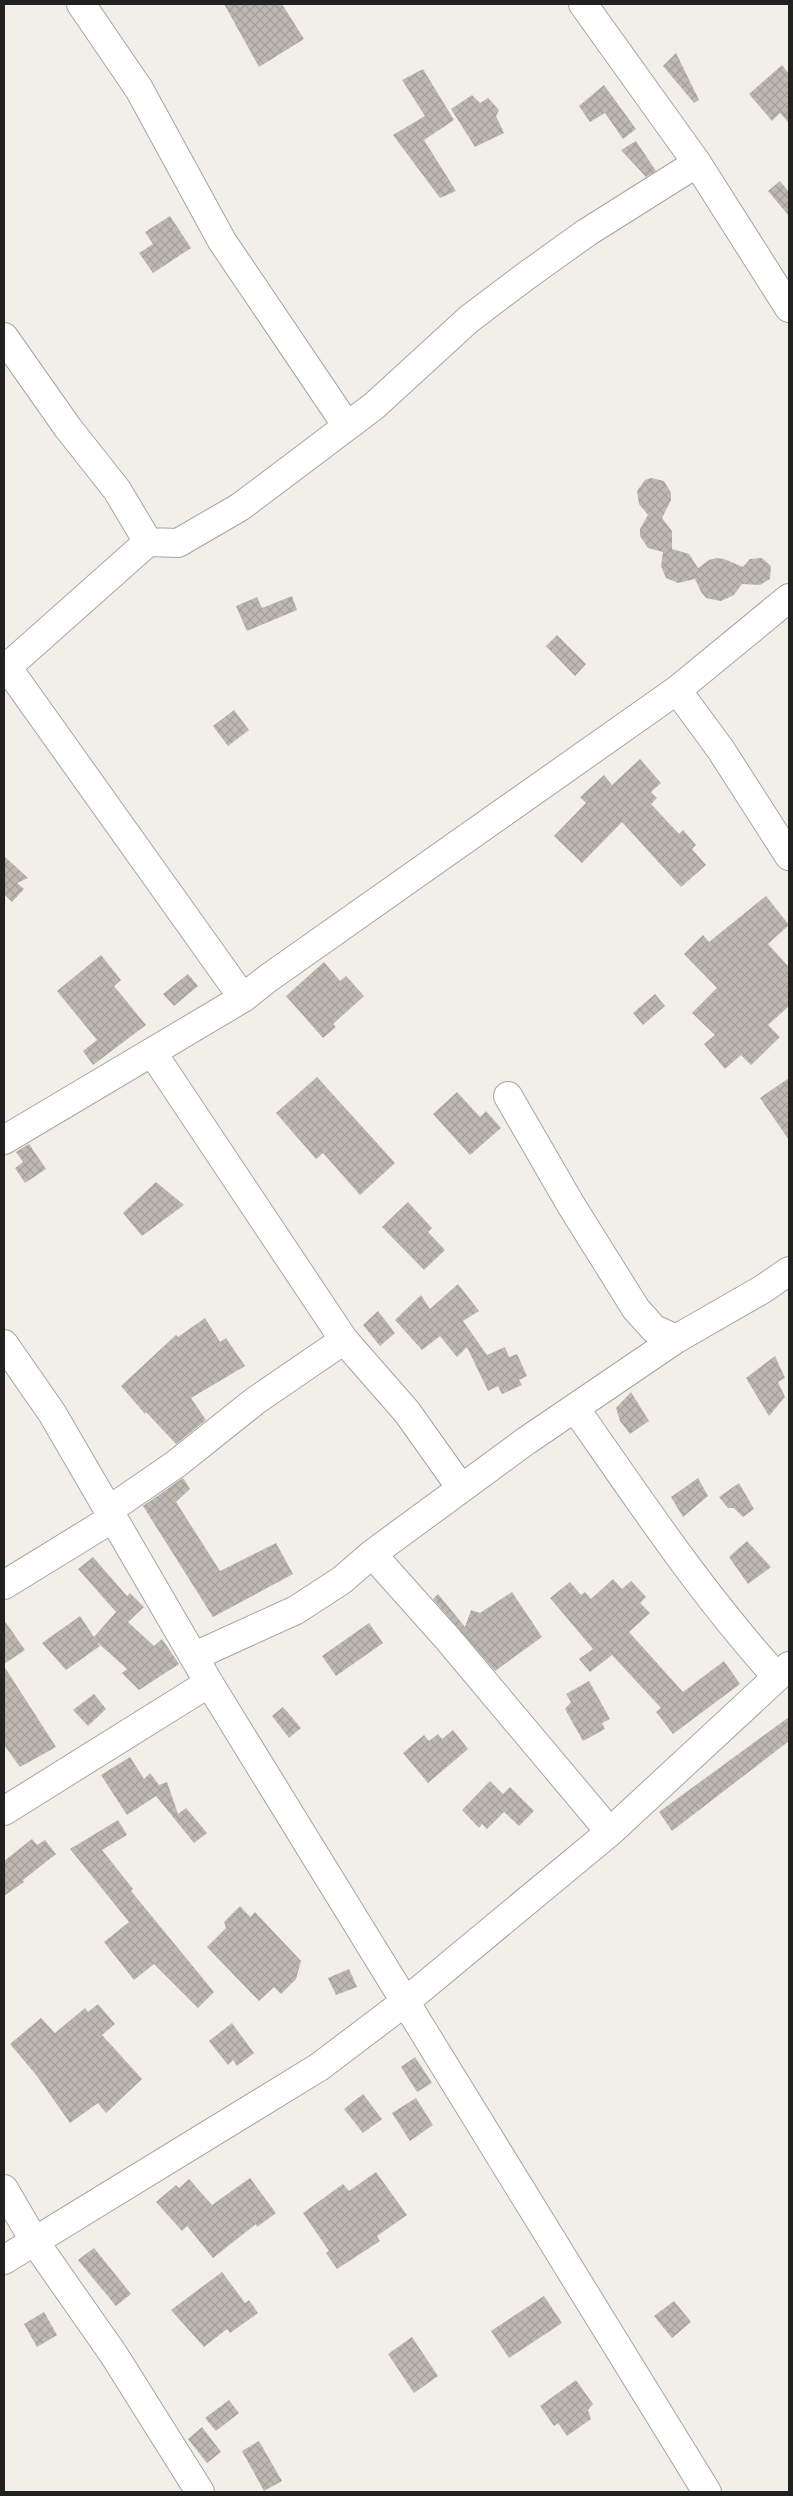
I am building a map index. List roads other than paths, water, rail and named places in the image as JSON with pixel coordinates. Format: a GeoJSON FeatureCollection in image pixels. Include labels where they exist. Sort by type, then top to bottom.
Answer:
{"type":"FeatureCollection","features":[{"type":"Feature","properties":{"kind":"street"},"geometry":{"type":"LineString","coordinates":[[81,4],[139,90],[224,245],[347,426]]}},
{"type":"Feature","properties":{"kind":"street"},"geometry":{"type":"LineString","coordinates":[[583,4],[697,163],[789,308]]}},
{"type":"Feature","properties":{"kind":"street"},"geometry":{"type":"LineString","coordinates":[[243,998],[6,668],[148,542],[178,543],[240,506],[374,406],[469,320],[519,281],[586,233],[697,163]]}},
{"type":"Feature","properties":{"kind":"street"},"geometry":{"type":"LineString","coordinates":[[4,337],[68,428],[117,490],[148,542]]}},
{"type":"Feature","properties":{"kind":"street"},"geometry":{"type":"LineString","coordinates":[[4,1140],[243,998],[267,979],[677,690],[789,598]]}},
{"type":"Feature","properties":{"kind":"street"},"geometry":{"type":"LineString","coordinates":[[677,690],[721,750],[789,856]]}},
{"type":"Feature","properties":{"kind":"street"},"geometry":{"type":"LineString","coordinates":[[152,1052],[344,1340],[407,1412],[461,1488]]}},
{"type":"Feature","properties":{"kind":"street"},"geometry":{"type":"LineString","coordinates":[[508,1096],[571,1205],[636,1309],[654,1329],[676,1339]]}},
{"type":"Feature","properties":{"kind":"street"},"geometry":{"type":"LineString","coordinates":[[195,1656],[296,1610],[342,1580],[372,1554],[461,1488],[575,1408],[676,1339],[763,1289],[789,1271]]}},
{"type":"Feature","properties":{"kind":"street"},"geometry":{"type":"LineString","coordinates":[[4,1585],[111,1514],[255,1401],[344,1340]]}},
{"type":"Feature","properties":{"kind":"street"},"geometry":{"type":"LineString","coordinates":[[4,1344],[52,1413],[209,1683],[707,2492]]}},
{"type":"Feature","properties":{"kind":"street"},"geometry":{"type":"LineString","coordinates":[[4,2260],[319,2067],[405,2002],[610,1832],[783,1672],[734,1629],[689,1571],[575,1408]]}},
{"type":"Feature","properties":{"kind":"street"},"geometry":{"type":"LineString","coordinates":[[372,1554],[448,1638],[499,1702],[610,1832]]}},
{"type":"Feature","properties":{"kind":"street"},"geometry":{"type":"LineString","coordinates":[[4,1811],[209,1683]]}},
{"type":"Feature","properties":{"kind":"street"},"geometry":{"type":"LineString","coordinates":[[4,2189],[36,2242],[114,2355],[200,2492]]}}]}
